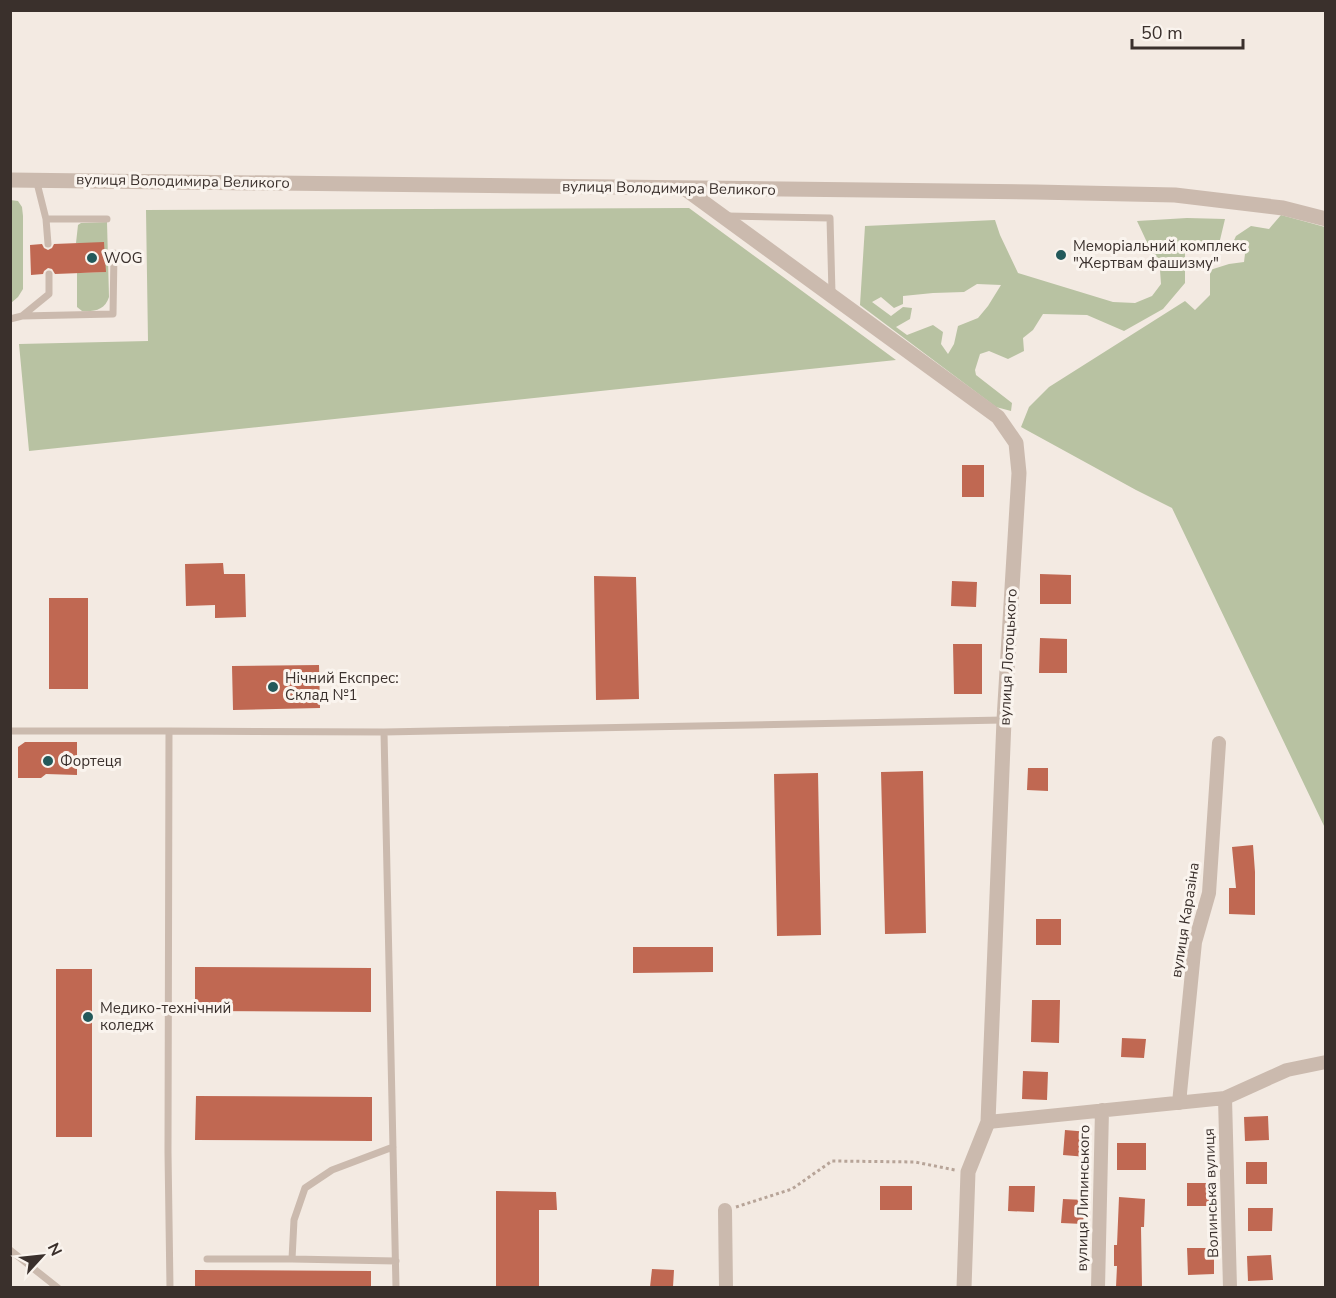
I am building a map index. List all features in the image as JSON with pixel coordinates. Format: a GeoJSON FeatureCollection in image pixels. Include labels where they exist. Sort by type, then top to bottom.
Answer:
{"type":"FeatureCollection","features":[{"type":"Feature","properties":{"kind":"street","name":"вулиця Володимира Великого"},"geometry":{"type":"LineString","coordinates":[[10,180],[1175,195],[1283,208],[1326,219]]}},
{"type":"Feature","properties":{"kind":"street","name":"вулиця Лотоцького"},"geometry":{"type":"LineString","coordinates":[[684,188],[998,417],[1016,443],[1019,473],[1004,720],[988,1122],[968,1172],[964,1287]]}},
{"type":"Feature","properties":{"kind":"street","name":"вулиця Каразіна"},"geometry":{"type":"LineString","coordinates":[[1179,1103],[1195,942],[1209,893],[1219,743]]}},
{"type":"Feature","properties":{"kind":"street"},"geometry":{"type":"LineString","coordinates":[[988,1122],[1225,1098],[1287,1070],[1326,1062]]}},
{"type":"Feature","properties":{"kind":"street","name":"Волинська вулиця"},"geometry":{"type":"LineString","coordinates":[[1225,1098],[1230,1287]]}},
{"type":"Feature","properties":{"kind":"street","name":"вулиця Липинського"},"geometry":{"type":"LineString","coordinates":[[1098,1287],[1102,1110]]}},
{"type":"Feature","properties":{"kind":"street"},"geometry":{"type":"LineString","coordinates":[[725,1210],[726,1287]]}},
{"type":"Feature","properties":{"kind":"lane"},"geometry":{"type":"LineString","coordinates":[[36,179],[46,219],[48,244]]}},
{"type":"Feature","properties":{"kind":"lane"},"geometry":{"type":"LineString","coordinates":[[723,216],[830,218],[832,296]]}},
{"type":"Feature","properties":{"kind":"lane"},"geometry":{"type":"LineString","coordinates":[[46,219],[107,219]]}},
{"type":"Feature","properties":{"kind":"lane"},"geometry":{"type":"LineString","coordinates":[[10,319],[22,316],[113,314],[114,253]]}},
{"type":"Feature","properties":{"kind":"lane"},"geometry":{"type":"LineString","coordinates":[[22,316],[49,294],[49,274]]}},
{"type":"Feature","properties":{"kind":"lane"},"geometry":{"type":"LineString","coordinates":[[10,731],[384,732],[1004,720]]}},
{"type":"Feature","properties":{"kind":"lane"},"geometry":{"type":"LineString","coordinates":[[169,731],[170,1287]]}},
{"type":"Feature","properties":{"kind":"lane"},"geometry":{"type":"LineString","coordinates":[[384,732],[396,1287]]}},
{"type":"Feature","properties":{"kind":"lane"},"geometry":{"type":"LineString","coordinates":[[292,1259],[294,1220],[305,1188],[332,1170],[393,1147]]}},
{"type":"Feature","properties":{"kind":"lane"},"geometry":{"type":"LineString","coordinates":[[10,1250],[58,1287]]}},
{"type":"Feature","properties":{"kind":"lane"},"geometry":{"type":"LineString","coordinates":[[207,1259],[396,1261]]}},
{"type":"Feature","properties":{"kind":"path"},"geometry":{"type":"LineString","coordinates":[[725,1210],[792,1189],[832,1161],[915,1162],[968,1172]]}},
{"type":"Feature","properties":{"kind":"green space"},"geometry":{"type":"Polygon","coordinates":[[[10,200],[18,201],[22,207],[23,216],[23,289],[11,303],[10,200]]]}},
{"type":"Feature","properties":{"kind":"green space"},"geometry":{"type":"Polygon","coordinates":[[[689,208],[896,360],[29,451],[19,344],[148,341],[146,210],[689,208]]]}},
{"type":"Feature","properties":{"kind":"green space"},"geometry":{"type":"Polygon","coordinates":[[[1281,215],[1325,227],[1325,828],[1172,508],[1021,427],[1029,407],[1049,387],[1185,301],[1195,310],[1210,295],[1210,270],[1244,262],[1245,254],[1230,249],[1236,236],[1251,226],[1269,229],[1281,215]]]}},
{"type":"Feature","properties":{"kind":"green space"},"geometry":{"type":"Polygon","coordinates":[[[1187,218],[1225,219],[1220,240],[1185,248],[1185,283],[1163,309],[1124,331],[1087,315],[1043,314],[1033,330],[1023,338],[1024,351],[1008,359],[989,351],[980,354],[975,370],[976,375],[1012,403],[1011,411],[996,407],[860,305],[865,226],[995,220],[1018,273],[1113,302],[1135,303],[1152,296],[1161,284],[1160,270],[1137,221],[1187,218]],[[977,284],[964,292],[903,296],[903,304],[894,308],[881,297],[872,302],[891,316],[903,307],[912,308],[910,319],[896,327],[907,335],[933,325],[943,332],[941,344],[948,354],[954,344],[958,326],[978,318],[1001,285],[977,284]]]}},
{"type":"Feature","properties":{"kind":"green space"},"geometry":{"type":"Polygon","coordinates":[[[107,222],[109,297],[105,305],[98,309],[82,311],[77,307],[77,273],[105,272],[104,243],[76,243],[78,225],[107,222]]]}},
{"type":"Feature","properties":{"kind":"building"},"geometry":{"type":"Polygon","coordinates":[[[104,242],[106,272],[55,274],[52,269],[48,268],[43,274],[31,275],[30,245],[42,244],[48,250],[54,244],[104,242]]]}},
{"type":"Feature","properties":{"kind":"building"},"geometry":{"type":"Polygon","coordinates":[[[962,465],[984,465],[984,497],[962,497],[962,465]]]}},
{"type":"Feature","properties":{"kind":"building"},"geometry":{"type":"Polygon","coordinates":[[[223,563],[224,574],[245,574],[246,617],[215,618],[215,605],[186,606],[185,564],[223,563]]]}},
{"type":"Feature","properties":{"kind":"building"},"geometry":{"type":"Polygon","coordinates":[[[1040,574],[1071,575],[1071,604],[1040,604],[1040,574]]]}},
{"type":"Feature","properties":{"kind":"building"},"geometry":{"type":"Polygon","coordinates":[[[594,576],[636,577],[639,699],[596,700],[594,576]]]}},
{"type":"Feature","properties":{"kind":"building"},"geometry":{"type":"Polygon","coordinates":[[[952,581],[977,582],[976,607],[951,606],[952,581]]]}},
{"type":"Feature","properties":{"kind":"building"},"geometry":{"type":"Polygon","coordinates":[[[49,598],[88,598],[88,689],[49,689],[49,598]]]}},
{"type":"Feature","properties":{"kind":"building"},"geometry":{"type":"Polygon","coordinates":[[[1040,638],[1067,639],[1067,673],[1039,673],[1040,638]]]}},
{"type":"Feature","properties":{"kind":"building"},"geometry":{"type":"Polygon","coordinates":[[[953,644],[982,644],[982,694],[954,694],[953,644]]]}},
{"type":"Feature","properties":{"kind":"building"},"geometry":{"type":"Polygon","coordinates":[[[319,665],[320,708],[233,710],[232,666],[319,665]]]}},
{"type":"Feature","properties":{"kind":"building","name":"Фортеця"},"geometry":{"type":"Polygon","coordinates":[[[25,742],[77,742],[77,775],[46,774],[41,778],[18,778],[18,747],[25,742]]]}},
{"type":"Feature","properties":{"kind":"building"},"geometry":{"type":"Polygon","coordinates":[[[1028,768],[1048,768],[1048,791],[1027,790],[1028,768]]]}},
{"type":"Feature","properties":{"kind":"building"},"geometry":{"type":"Polygon","coordinates":[[[923,771],[926,933],[885,934],[881,772],[923,771]]]}},
{"type":"Feature","properties":{"kind":"building"},"geometry":{"type":"Polygon","coordinates":[[[818,773],[821,935],[777,936],[774,774],[818,773]]]}},
{"type":"Feature","properties":{"kind":"building"},"geometry":{"type":"Polygon","coordinates":[[[1253,845],[1255,915],[1229,914],[1229,888],[1236,888],[1232,847],[1253,845]]]}},
{"type":"Feature","properties":{"kind":"building"},"geometry":{"type":"Polygon","coordinates":[[[1036,919],[1061,919],[1061,945],[1036,945],[1036,919]]]}},
{"type":"Feature","properties":{"kind":"building"},"geometry":{"type":"Polygon","coordinates":[[[633,947],[713,947],[713,972],[633,973],[633,947]]]}},
{"type":"Feature","properties":{"kind":"building"},"geometry":{"type":"Polygon","coordinates":[[[195,967],[371,968],[371,1012],[195,1011],[195,967]]]}},
{"type":"Feature","properties":{"kind":"building"},"geometry":{"type":"Polygon","coordinates":[[[56,969],[92,969],[92,1137],[56,1137],[56,969]]]}},
{"type":"Feature","properties":{"kind":"building"},"geometry":{"type":"Polygon","coordinates":[[[1032,1000],[1060,1000],[1059,1043],[1031,1042],[1032,1000]]]}},
{"type":"Feature","properties":{"kind":"building"},"geometry":{"type":"Polygon","coordinates":[[[1122,1038],[1146,1039],[1144,1058],[1121,1057],[1122,1038]]]}},
{"type":"Feature","properties":{"kind":"building"},"geometry":{"type":"Polygon","coordinates":[[[1023,1071],[1048,1072],[1047,1100],[1022,1099],[1023,1071]]]}},
{"type":"Feature","properties":{"kind":"building"},"geometry":{"type":"Polygon","coordinates":[[[196,1096],[372,1097],[372,1141],[195,1140],[196,1096]]]}},
{"type":"Feature","properties":{"kind":"building"},"geometry":{"type":"Polygon","coordinates":[[[1268,1116],[1269,1140],[1245,1141],[1244,1117],[1268,1116]]]}},
{"type":"Feature","properties":{"kind":"building"},"geometry":{"type":"Polygon","coordinates":[[[1065,1130],[1089,1132],[1087,1157],[1063,1155],[1065,1130]]]}},
{"type":"Feature","properties":{"kind":"building"},"geometry":{"type":"Polygon","coordinates":[[[1117,1143],[1146,1143],[1146,1170],[1117,1170],[1117,1143]]]}},
{"type":"Feature","properties":{"kind":"building"},"geometry":{"type":"Polygon","coordinates":[[[1246,1162],[1267,1162],[1267,1184],[1246,1184],[1246,1162]]]}},
{"type":"Feature","properties":{"kind":"building"},"geometry":{"type":"Polygon","coordinates":[[[1187,1183],[1212,1183],[1212,1206],[1187,1206],[1187,1183]]]}},
{"type":"Feature","properties":{"kind":"building"},"geometry":{"type":"Polygon","coordinates":[[[880,1186],[912,1186],[912,1210],[880,1210],[880,1186]]]}},
{"type":"Feature","properties":{"kind":"building"},"geometry":{"type":"Polygon","coordinates":[[[1009,1186],[1035,1186],[1034,1212],[1008,1211],[1009,1186]]]}},
{"type":"Feature","properties":{"kind":"building"},"geometry":{"type":"Polygon","coordinates":[[[496,1191],[556,1192],[557,1210],[539,1210],[539,1287],[496,1287],[496,1191]]]}},
{"type":"Feature","properties":{"kind":"building"},"geometry":{"type":"Polygon","coordinates":[[[1119,1197],[1145,1199],[1144,1227],[1141,1227],[1142,1287],[1116,1287],[1117,1266],[1114,1266],[1114,1245],[1117,1245],[1119,1197]]]}},
{"type":"Feature","properties":{"kind":"building"},"geometry":{"type":"Polygon","coordinates":[[[1063,1199],[1085,1200],[1083,1224],[1061,1223],[1063,1199]]]}},
{"type":"Feature","properties":{"kind":"building"},"geometry":{"type":"Polygon","coordinates":[[[1248,1208],[1273,1208],[1272,1231],[1248,1231],[1248,1208]]]}},
{"type":"Feature","properties":{"kind":"building"},"geometry":{"type":"Polygon","coordinates":[[[1187,1248],[1214,1248],[1214,1274],[1188,1275],[1187,1248]]]}},
{"type":"Feature","properties":{"kind":"building"},"geometry":{"type":"Polygon","coordinates":[[[1271,1255],[1273,1280],[1248,1281],[1247,1256],[1271,1255]]]}},
{"type":"Feature","properties":{"kind":"building"},"geometry":{"type":"Polygon","coordinates":[[[652,1269],[674,1270],[673,1287],[650,1287],[652,1269]]]}},
{"type":"Feature","properties":{"kind":"building"},"geometry":{"type":"Polygon","coordinates":[[[195,1270],[371,1271],[371,1287],[195,1287],[195,1270]]]}},
{"type":"Feature","properties":{"kind":"place","name":"Меморіальний комплекс \"Жертвам фашизму\""},"geometry":{"type":"Point","coordinates":[1061,255]}},
{"type":"Feature","properties":{"kind":"place","name":"WOG"},"geometry":{"type":"Point","coordinates":[92,258]}},
{"type":"Feature","properties":{"kind":"place","name":"Нічний Експрес: Склад №1"},"geometry":{"type":"Point","coordinates":[273,687]}},
{"type":"Feature","properties":{"kind":"place","name":"Фортеця"},"geometry":{"type":"Point","coordinates":[48,761]}},
{"type":"Feature","properties":{"kind":"place","name":"Медико-технічний коледж"},"geometry":{"type":"Point","coordinates":[88,1017]}}]}
